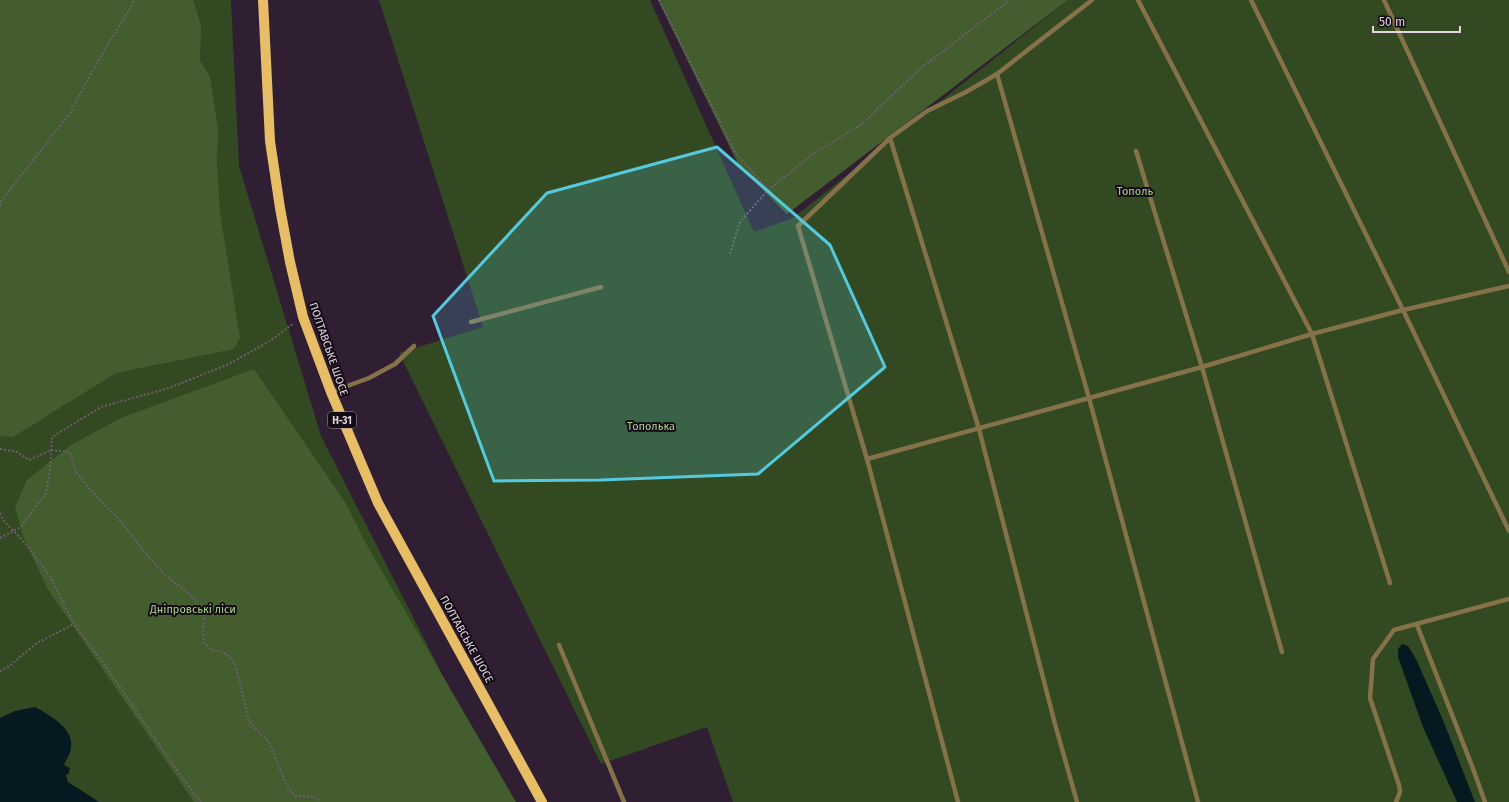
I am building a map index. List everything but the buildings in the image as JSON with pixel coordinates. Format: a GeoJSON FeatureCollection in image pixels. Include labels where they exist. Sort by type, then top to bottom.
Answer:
{"type":"FeatureCollection","features":[{"type":"Feature","properties":{"kind":"main road","name":"ПОЛТАВСЬКЕ ШОСЕ"},"geometry":{"type":"LineString","coordinates":[[263,0],[270,141],[290,262],[303,317],[331,392],[378,503],[542,802]]}},
{"type":"Feature","properties":{"kind":"lane"},"geometry":{"type":"LineString","coordinates":[[958,802],[867,459],[798,226],[890,138],[927,111],[966,92],[997,74],[1092,0]]}},
{"type":"Feature","properties":{"kind":"lane"},"geometry":{"type":"LineString","coordinates":[[1138,0],[1312,334],[1390,583]]}},
{"type":"Feature","properties":{"kind":"lane"},"geometry":{"type":"LineString","coordinates":[[1251,0],[1403,310],[1509,531]]}},
{"type":"Feature","properties":{"kind":"lane"},"geometry":{"type":"LineString","coordinates":[[1384,0],[1509,272]]}},
{"type":"Feature","properties":{"kind":"lane"},"geometry":{"type":"LineString","coordinates":[[997,74],[1089,398],[1198,802]]}},
{"type":"Feature","properties":{"kind":"lane"},"geometry":{"type":"LineString","coordinates":[[890,138],[979,429],[1055,724],[1077,802]]}},
{"type":"Feature","properties":{"kind":"lane"},"geometry":{"type":"LineString","coordinates":[[1136,152],[1202,367],[1282,652]]}},
{"type":"Feature","properties":{"kind":"lane"},"geometry":{"type":"LineString","coordinates":[[471,322],[601,286]]}},
{"type":"Feature","properties":{"kind":"lane"},"geometry":{"type":"LineString","coordinates":[[867,459],[1202,367],[1312,334],[1403,310],[1509,286]]}},
{"type":"Feature","properties":{"kind":"lane"},"geometry":{"type":"LineString","coordinates":[[331,392],[369,378],[395,364],[414,346]]}},
{"type":"Feature","properties":{"kind":"lane"},"geometry":{"type":"LineString","coordinates":[[1396,802],[1400,792],[1399,785],[1370,698],[1373,660],[1394,630],[1509,599]]}},
{"type":"Feature","properties":{"kind":"lane"},"geometry":{"type":"LineString","coordinates":[[1417,624],[1485,802]]}},
{"type":"Feature","properties":{"kind":"lane"},"geometry":{"type":"LineString","coordinates":[[559,645],[624,802]]}},
{"type":"Feature","properties":{"kind":"path"},"geometry":{"type":"LineString","coordinates":[[0,206],[1,200],[70,113],[95,66],[135,0]]}},
{"type":"Feature","properties":{"kind":"path"},"geometry":{"type":"LineString","coordinates":[[659,0],[736,152],[768,190]]}},
{"type":"Feature","properties":{"kind":"path"},"geometry":{"type":"LineString","coordinates":[[730,254],[740,222],[768,190],[813,154],[862,124],[920,69],[1010,0]]}},
{"type":"Feature","properties":{"kind":"path"},"geometry":{"type":"LineString","coordinates":[[0,538],[21,527],[46,494],[50,471],[52,437],[101,407],[168,388],[227,365],[270,341],[303,317]]}},
{"type":"Feature","properties":{"kind":"path"},"geometry":{"type":"LineString","coordinates":[[0,449],[17,452],[29,460],[51,450],[70,452],[75,470],[88,487],[124,525],[145,553],[165,575],[193,598],[204,615],[204,643],[212,650],[228,655],[236,666],[249,722],[269,742],[287,786],[295,796],[316,797],[320,802]]}},
{"type":"Feature","properties":{"kind":"path"},"geometry":{"type":"LineString","coordinates":[[0,513],[4,520],[49,575],[74,624],[104,664],[178,772],[201,802]]}},
{"type":"Feature","properties":{"kind":"path"},"geometry":{"type":"LineString","coordinates":[[0,671],[8,667],[37,643],[74,624]]}},
{"type":"Feature","properties":{"kind":"highlighted area"},"geometry":{"type":"Polygon","coordinates":[[[717,147],[830,245],[885,367],[758,474],[600,480],[494,481],[433,316],[547,193],[717,147]]]}},
{"type":"Feature","properties":{"kind":"green space","name":"Дніпровські ліси"},"geometry":{"type":"Polygon","coordinates":[[[0,0],[231,0],[239,166],[321,436],[473,735],[509,802],[0,802],[0,0]]]}},
{"type":"Feature","properties":{"kind":"green space"},"geometry":{"type":"Polygon","coordinates":[[[0,0],[193,0],[201,25],[200,61],[210,76],[218,130],[217,166],[220,213],[240,338],[234,349],[116,373],[13,437],[0,436],[0,0]]]}},
{"type":"Feature","properties":{"kind":"green space"},"geometry":{"type":"Polygon","coordinates":[[[379,0],[650,0],[754,232],[793,218],[1068,0],[1509,0],[1509,802],[733,802],[707,727],[601,764],[399,353],[483,327],[379,0]]]}},
{"type":"Feature","properties":{"kind":"green space"},"geometry":{"type":"Polygon","coordinates":[[[658,0],[1068,0],[787,214],[739,166],[658,0]]]}},
{"type":"Feature","properties":{"kind":"green space"},"geometry":{"type":"Polygon","coordinates":[[[254,369],[345,502],[369,549],[516,802],[194,802],[47,588],[23,536],[15,507],[27,480],[71,445],[121,418],[254,369]]]}},
{"type":"Feature","properties":{"kind":"water"},"geometry":{"type":"Polygon","coordinates":[[[1402,644],[1408,646],[1416,659],[1443,720],[1475,802],[1457,802],[1423,727],[1398,657],[1398,649],[1402,644]]]}},
{"type":"Feature","properties":{"kind":"water"},"geometry":{"type":"Polygon","coordinates":[[[35,707],[53,718],[65,728],[69,734],[71,749],[64,765],[70,768],[69,773],[66,775],[68,782],[99,802],[0,802],[0,718],[15,711],[35,707]]]}},
{"type":"Feature","properties":{"kind":"park label","name":"Тополь"},"geometry":{"type":"Point","coordinates":[1135,191]}},
{"type":"Feature","properties":{"kind":"park label","name":"Тополька"},"geometry":{"type":"Point","coordinates":[651,426]}}]}
